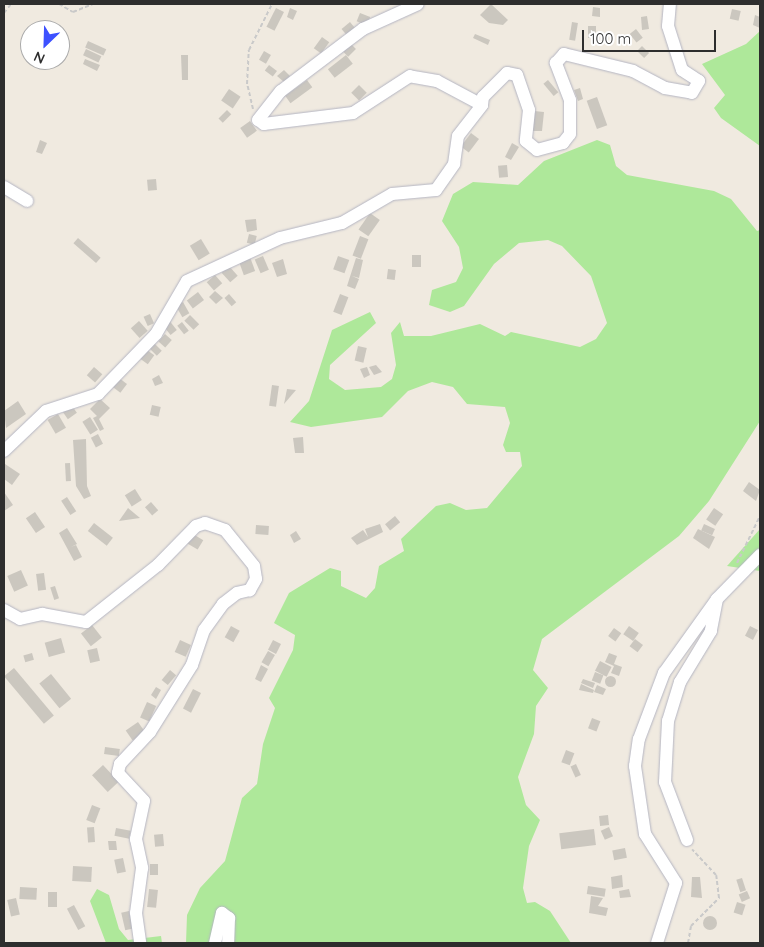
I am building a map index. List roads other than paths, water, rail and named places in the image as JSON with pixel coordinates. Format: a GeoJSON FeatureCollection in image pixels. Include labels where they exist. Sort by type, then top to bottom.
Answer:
{"type":"FeatureCollection","features":[{"type":"Feature","properties":{"kind":"street"},"geometry":{"type":"LineString","coordinates":[[418,4],[362,29],[281,91],[258,120],[264,124],[353,113],[410,76],[437,81],[482,105]]}},
{"type":"Feature","properties":{"kind":"street"},"geometry":{"type":"LineString","coordinates":[[4,452],[46,411],[98,394],[156,334],[187,281],[280,238],[342,223],[392,194],[436,190],[454,164],[458,136],[482,105],[483,97],[507,73],[517,75],[529,110],[526,140],[537,150],[563,143],[570,134],[570,100],[556,63],[564,54],[633,70],[665,88],[692,93],[699,81],[682,70],[668,26],[670,4]]}},
{"type":"Feature","properties":{"kind":"street"},"geometry":{"type":"LineString","coordinates":[[4,187],[26,202]]}},
{"type":"Feature","properties":{"kind":"street"},"geometry":{"type":"LineString","coordinates":[[4,610],[20,619],[42,614],[86,622],[158,565],[196,526],[205,523],[225,530],[254,566],[256,579],[250,590],[237,593],[223,604],[204,630],[192,665],[150,732],[120,764],[118,773],[144,800],[136,839],[142,868],[136,913],[140,943]]}},
{"type":"Feature","properties":{"kind":"street"},"geometry":{"type":"LineString","coordinates":[[657,943],[676,883],[645,834],[635,766],[639,739],[664,673],[717,599],[760,555]]}},
{"type":"Feature","properties":{"kind":"street"},"geometry":{"type":"LineString","coordinates":[[687,840],[665,782],[668,721],[680,682],[711,631],[717,599]]}},
{"type":"Feature","properties":{"kind":"street"},"geometry":{"type":"LineString","coordinates":[[214,943],[222,913],[229,918],[228,943]]}}]}
